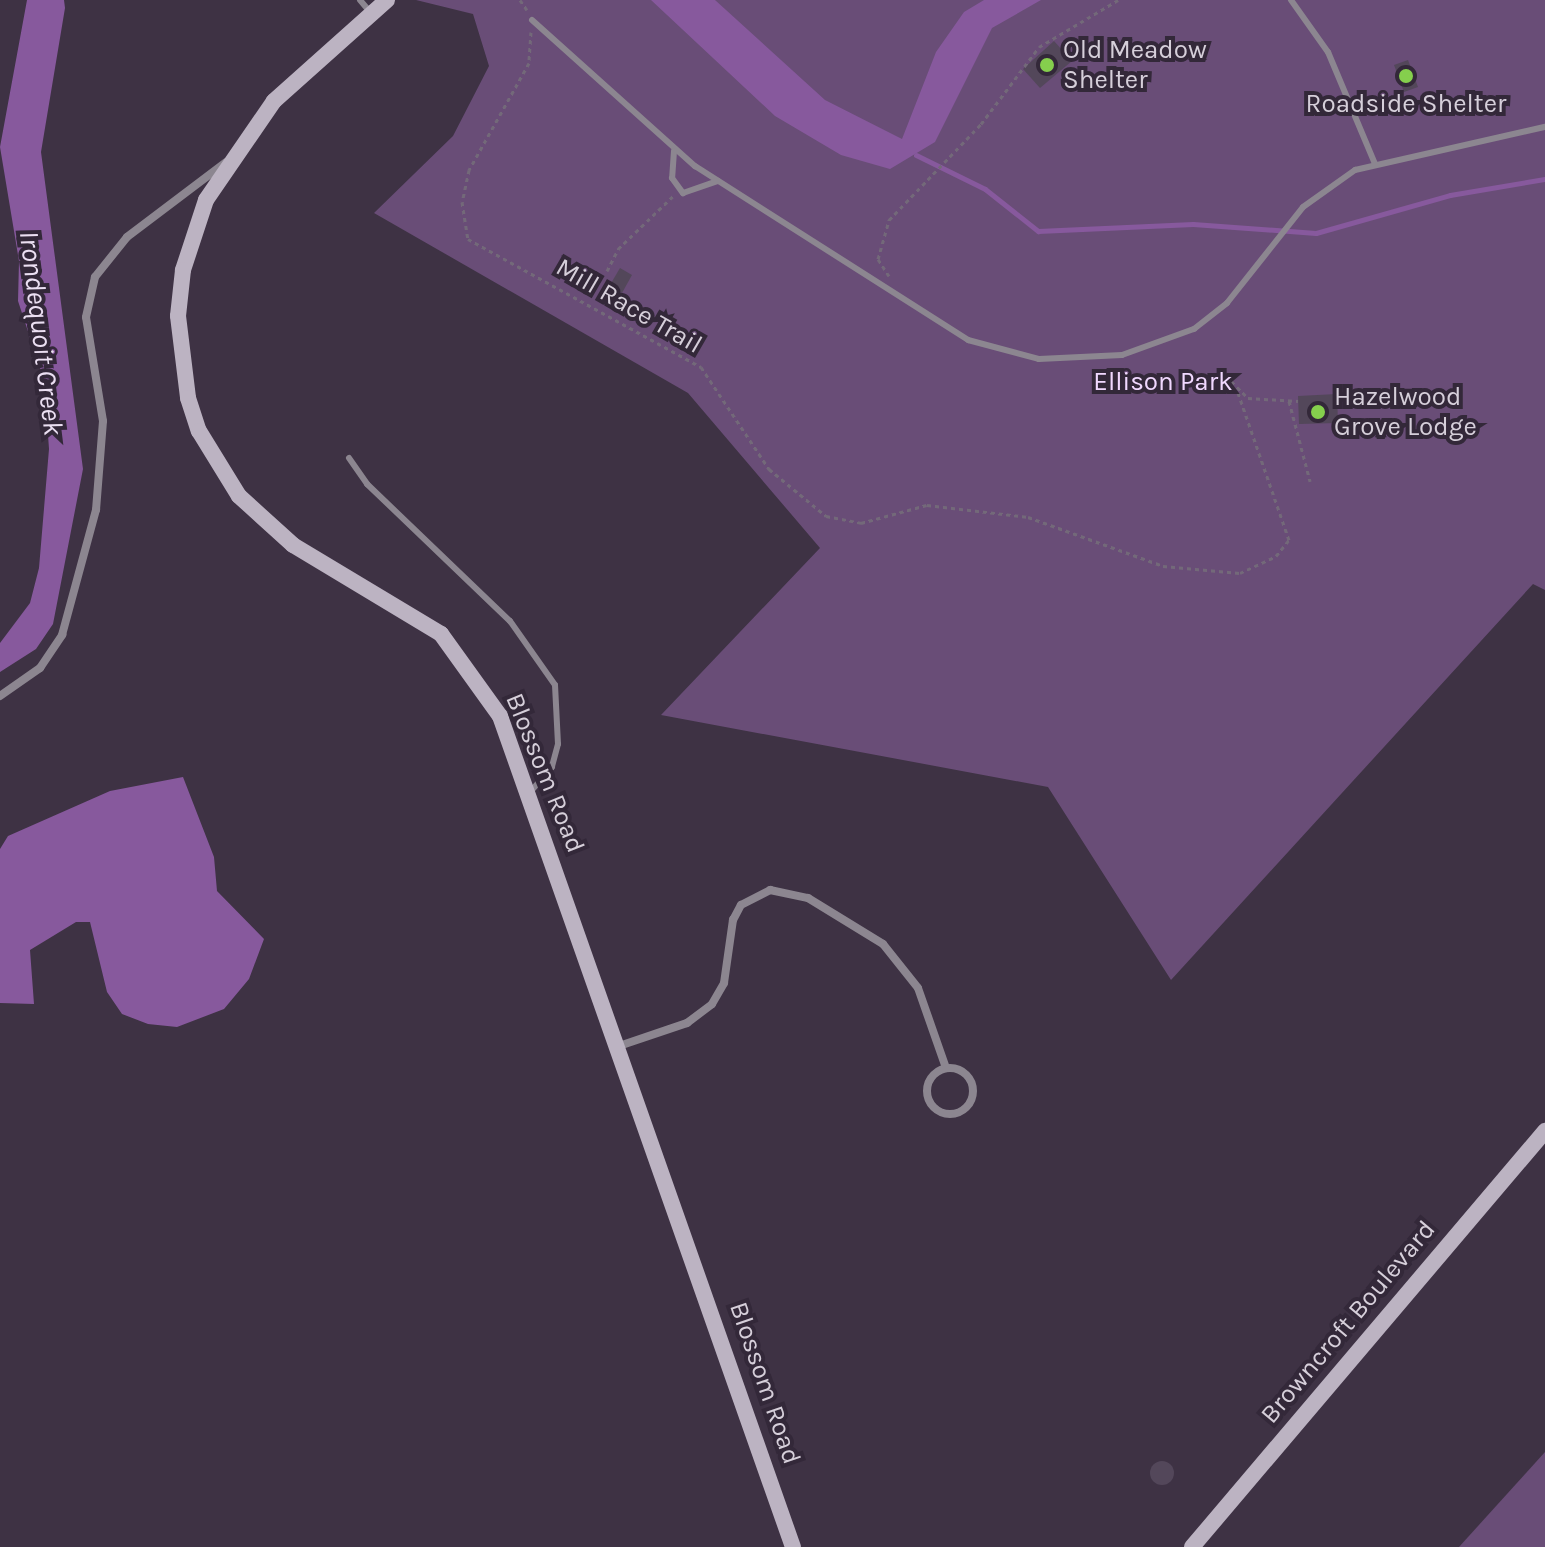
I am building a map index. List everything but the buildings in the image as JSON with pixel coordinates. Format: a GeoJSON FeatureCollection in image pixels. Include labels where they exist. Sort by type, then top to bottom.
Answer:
{"type":"FeatureCollection","features":[{"type":"Feature","properties":{"kind":"street","name":"Blossom Road"},"geometry":{"type":"LineString","coordinates":[[387,0],[366,7],[274,101],[226,162],[193,234],[181,286],[180,362],[199,431],[263,520],[416,615],[466,661],[531,791],[622,1045],[791,1546]]}},
{"type":"Feature","properties":{"kind":"street"},"geometry":{"type":"LineString","coordinates":[[0,696],[40,668],[62,635],[96,510],[103,421],[86,317],[95,277],[127,237],[226,162]]}},
{"type":"Feature","properties":{"kind":"street"},"geometry":{"type":"LineString","coordinates":[[622,1045],[687,1023],[712,1004],[741,905],[780,891],[841,915],[883,944],[918,988],[946,1068],[972,1082],[973,1098],[956,1114],[941,1113],[927,1097],[928,1082],[946,1068]]}},
{"type":"Feature","properties":{"kind":"street","name":"Browncroft Boulevard"},"geometry":{"type":"LineString","coordinates":[[1192,1547],[1545,1131]]}},
{"type":"Feature","properties":{"kind":"lane"},"geometry":{"type":"LineString","coordinates":[[1291,0],[1328,52],[1375,164]]}},
{"type":"Feature","properties":{"kind":"lane"},"geometry":{"type":"LineString","coordinates":[[532,20],[674,151],[718,181],[983,348],[1048,359],[1102,358],[1194,329],[1227,303],[1291,221],[1337,180],[1375,164],[1545,127]]}},
{"type":"Feature","properties":{"kind":"lane"},"geometry":{"type":"LineString","coordinates":[[674,151],[679,190],[718,181]]}},
{"type":"Feature","properties":{"kind":"lane"},"geometry":{"type":"LineString","coordinates":[[349,458],[367,484],[510,621],[555,685],[558,744],[552,767],[531,791]]}},
{"type":"Feature","properties":{"kind":"path"},"geometry":{"type":"LineString","coordinates":[[911,300],[878,259],[880,241],[930,175],[1039,47],[1118,0]]}},
{"type":"Feature","properties":{"kind":"path","name":"Mill Race Trail"},"geometry":{"type":"LineString","coordinates":[[532,20],[529,63],[469,170],[462,202],[468,239],[701,367],[769,469],[826,516],[861,523],[927,505],[1028,517],[1163,566],[1240,573],[1276,556],[1289,540],[1237,390]]}},
{"type":"Feature","properties":{"kind":"path"},"geometry":{"type":"LineString","coordinates":[[607,271],[618,249],[679,190]]}},
{"type":"Feature","properties":{"kind":"path"},"geometry":{"type":"LineString","coordinates":[[1220,370],[1237,390],[1259,401],[1298,401]]}},
{"type":"Feature","properties":{"kind":"path"},"geometry":{"type":"LineString","coordinates":[[1289,401],[1310,481]]}},
{"type":"Feature","properties":{"kind":"green space","name":"Ellison Park"},"geometry":{"type":"Polygon","coordinates":[[[416,0],[1545,0],[1545,590],[1533,584],[1171,980],[1048,787],[661,715],[820,548],[688,393],[374,213],[453,136],[489,66],[473,14],[416,0]]]}},
{"type":"Feature","properties":{"kind":"green space"},"geometry":{"type":"Polygon","coordinates":[[[1545,1452],[1545,1547],[1459,1547],[1545,1452]]]}},
{"type":"Feature","properties":{"kind":"water","name":"Irondequoit Creek"},"geometry":{"type":"Polygon","coordinates":[[[27,0],[64,0],[65,8],[41,152],[83,469],[53,624],[36,649],[0,672],[0,643],[30,603],[39,568],[49,449],[44,380],[18,301],[19,261],[0,147],[27,0]]]}},
{"type":"Feature","properties":{"kind":"water"},"geometry":{"type":"Polygon","coordinates":[[[651,0],[715,0],[825,100],[902,139],[936,52],[964,12],[984,0],[1041,0],[992,28],[935,142],[890,169],[841,155],[775,116],[651,0]]]}},
{"type":"Feature","properties":{"kind":"water"},"geometry":{"type":"Polygon","coordinates":[[[183,777],[214,857],[217,891],[264,939],[249,979],[224,1009],[177,1027],[148,1024],[122,1014],[107,992],[90,922],[76,922],[30,950],[34,1004],[0,1003],[0,849],[8,836],[110,791],[183,777]]]}},
{"type":"Feature","properties":{"kind":"waterway"},"geometry":{"type":"LineString","coordinates":[[916,155],[985,189],[1038,231],[1193,224],[1316,233],[1450,195],[1545,179]]}},
{"type":"Feature","properties":{"kind":"place","name":"Old Meadow Shelter"},"geometry":{"type":"Point","coordinates":[1047,65]}},
{"type":"Feature","properties":{"kind":"place","name":"Roadside Shelter"},"geometry":{"type":"Point","coordinates":[1406,76]}},
{"type":"Feature","properties":{"kind":"place","name":"Hazelwood Grove Lodge"},"geometry":{"type":"Point","coordinates":[1318,412]}}]}
